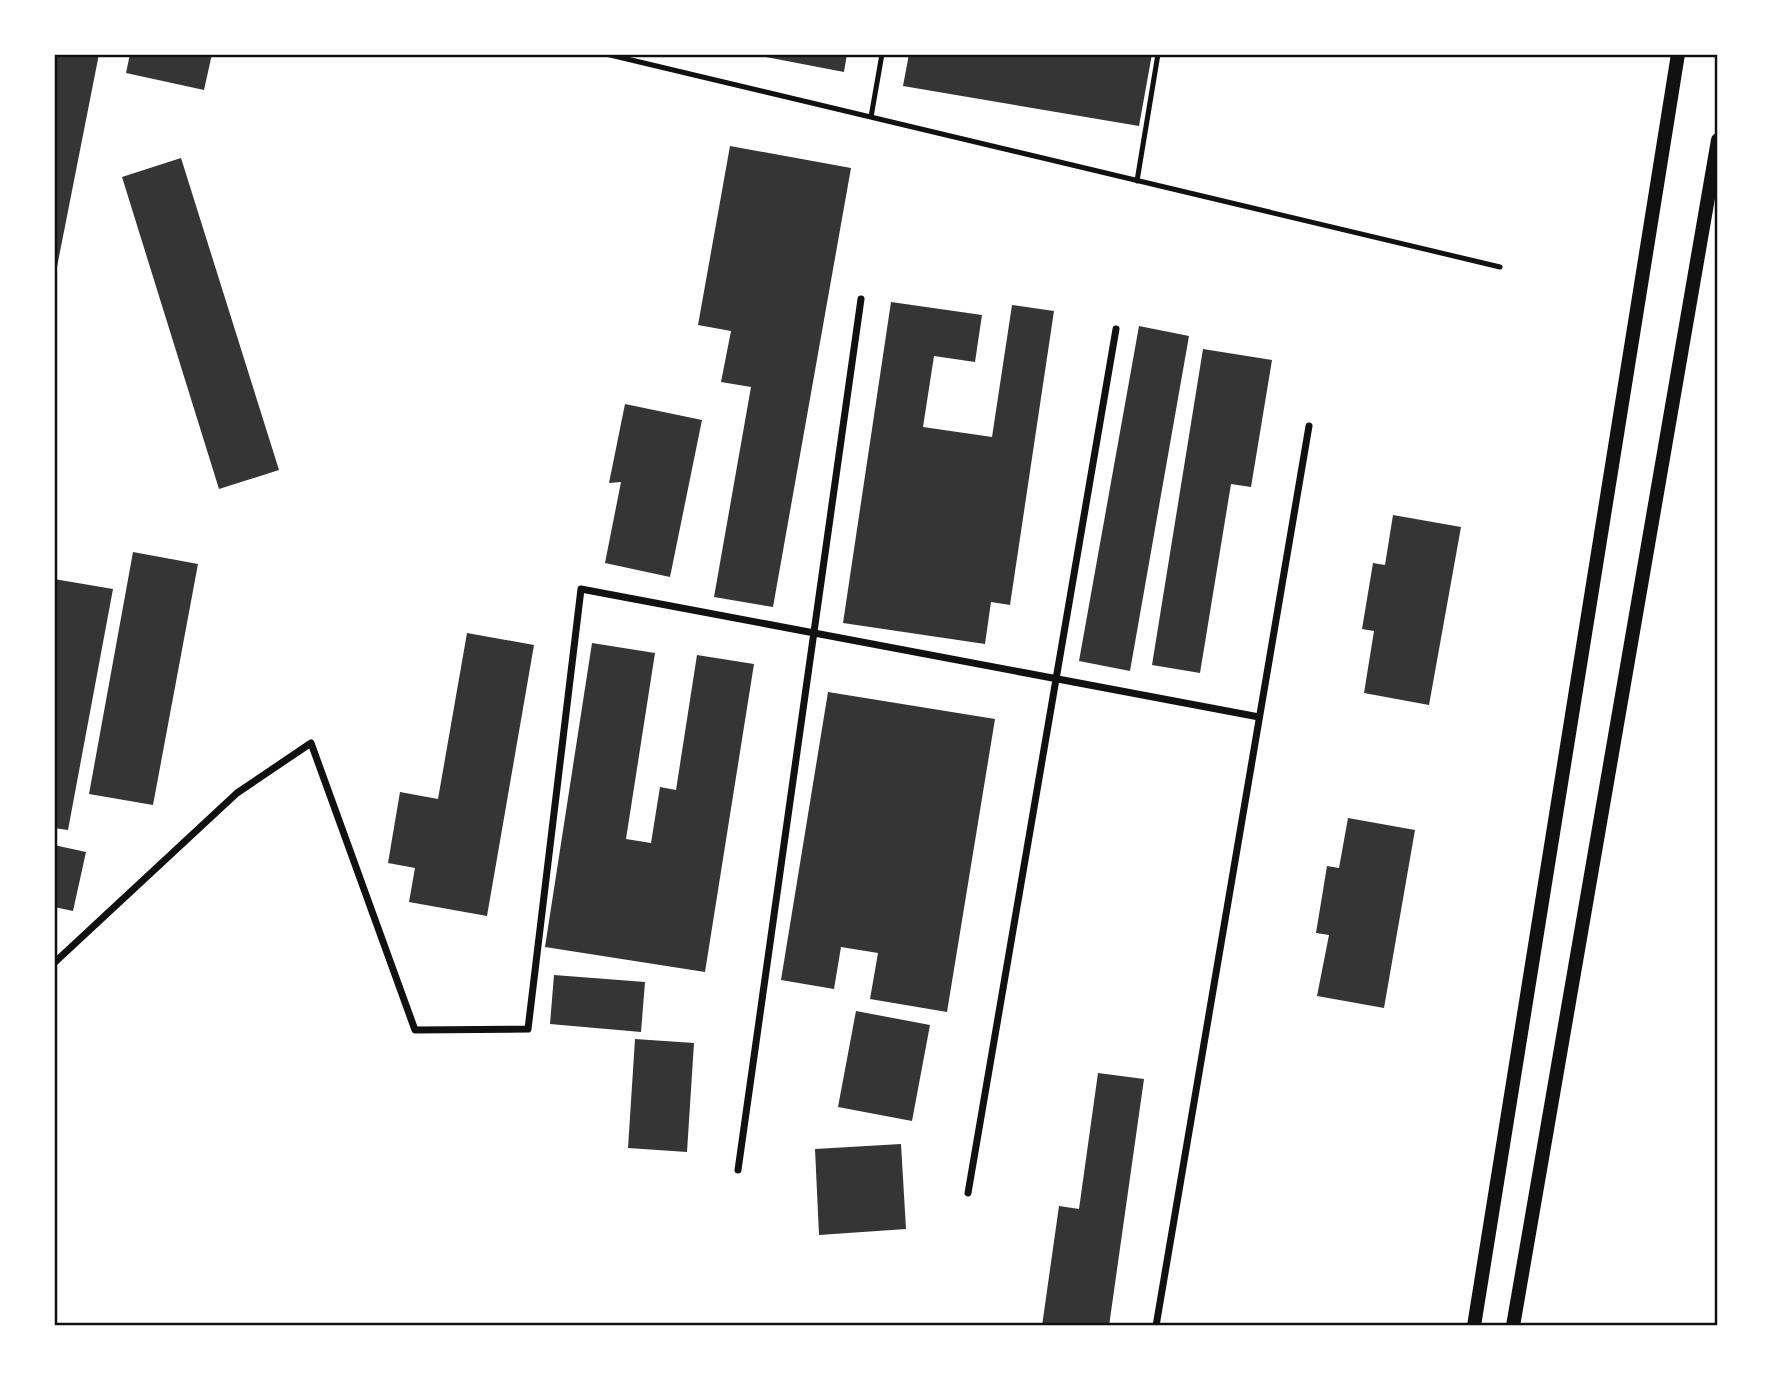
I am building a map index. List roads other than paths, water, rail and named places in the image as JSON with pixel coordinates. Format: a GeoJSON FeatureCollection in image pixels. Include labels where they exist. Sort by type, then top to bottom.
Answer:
{"type":"FeatureCollection","features":[{"type":"Feature","properties":{"kind":"main road"},"geometry":{"type":"LineString","coordinates":[[1474,1326],[1678,54]]}},
{"type":"Feature","properties":{"kind":"main road"},"geometry":{"type":"LineString","coordinates":[[1513,1326],[1718,140]]}},
{"type":"Feature","properties":{"kind":"street"},"geometry":{"type":"LineString","coordinates":[[738,1170],[861,299]]}},
{"type":"Feature","properties":{"kind":"street"},"geometry":{"type":"LineString","coordinates":[[968,1192],[1116,329]]}},
{"type":"Feature","properties":{"kind":"street"},"geometry":{"type":"LineString","coordinates":[[1156,1326],[1309,426]]}},
{"type":"Feature","properties":{"kind":"street"},"geometry":{"type":"LineString","coordinates":[[54,963],[237,793],[312,743],[415,1030],[528,1028],[581,589],[1259,717]]}},
{"type":"Feature","properties":{"kind":"lane"},"geometry":{"type":"LineString","coordinates":[[606,54],[1500,267]]}},
{"type":"Feature","properties":{"kind":"lane"},"geometry":{"type":"LineString","coordinates":[[871,117],[882,54]]}},
{"type":"Feature","properties":{"kind":"lane"},"geometry":{"type":"LineString","coordinates":[[1137,181],[1158,54]]}}]}
